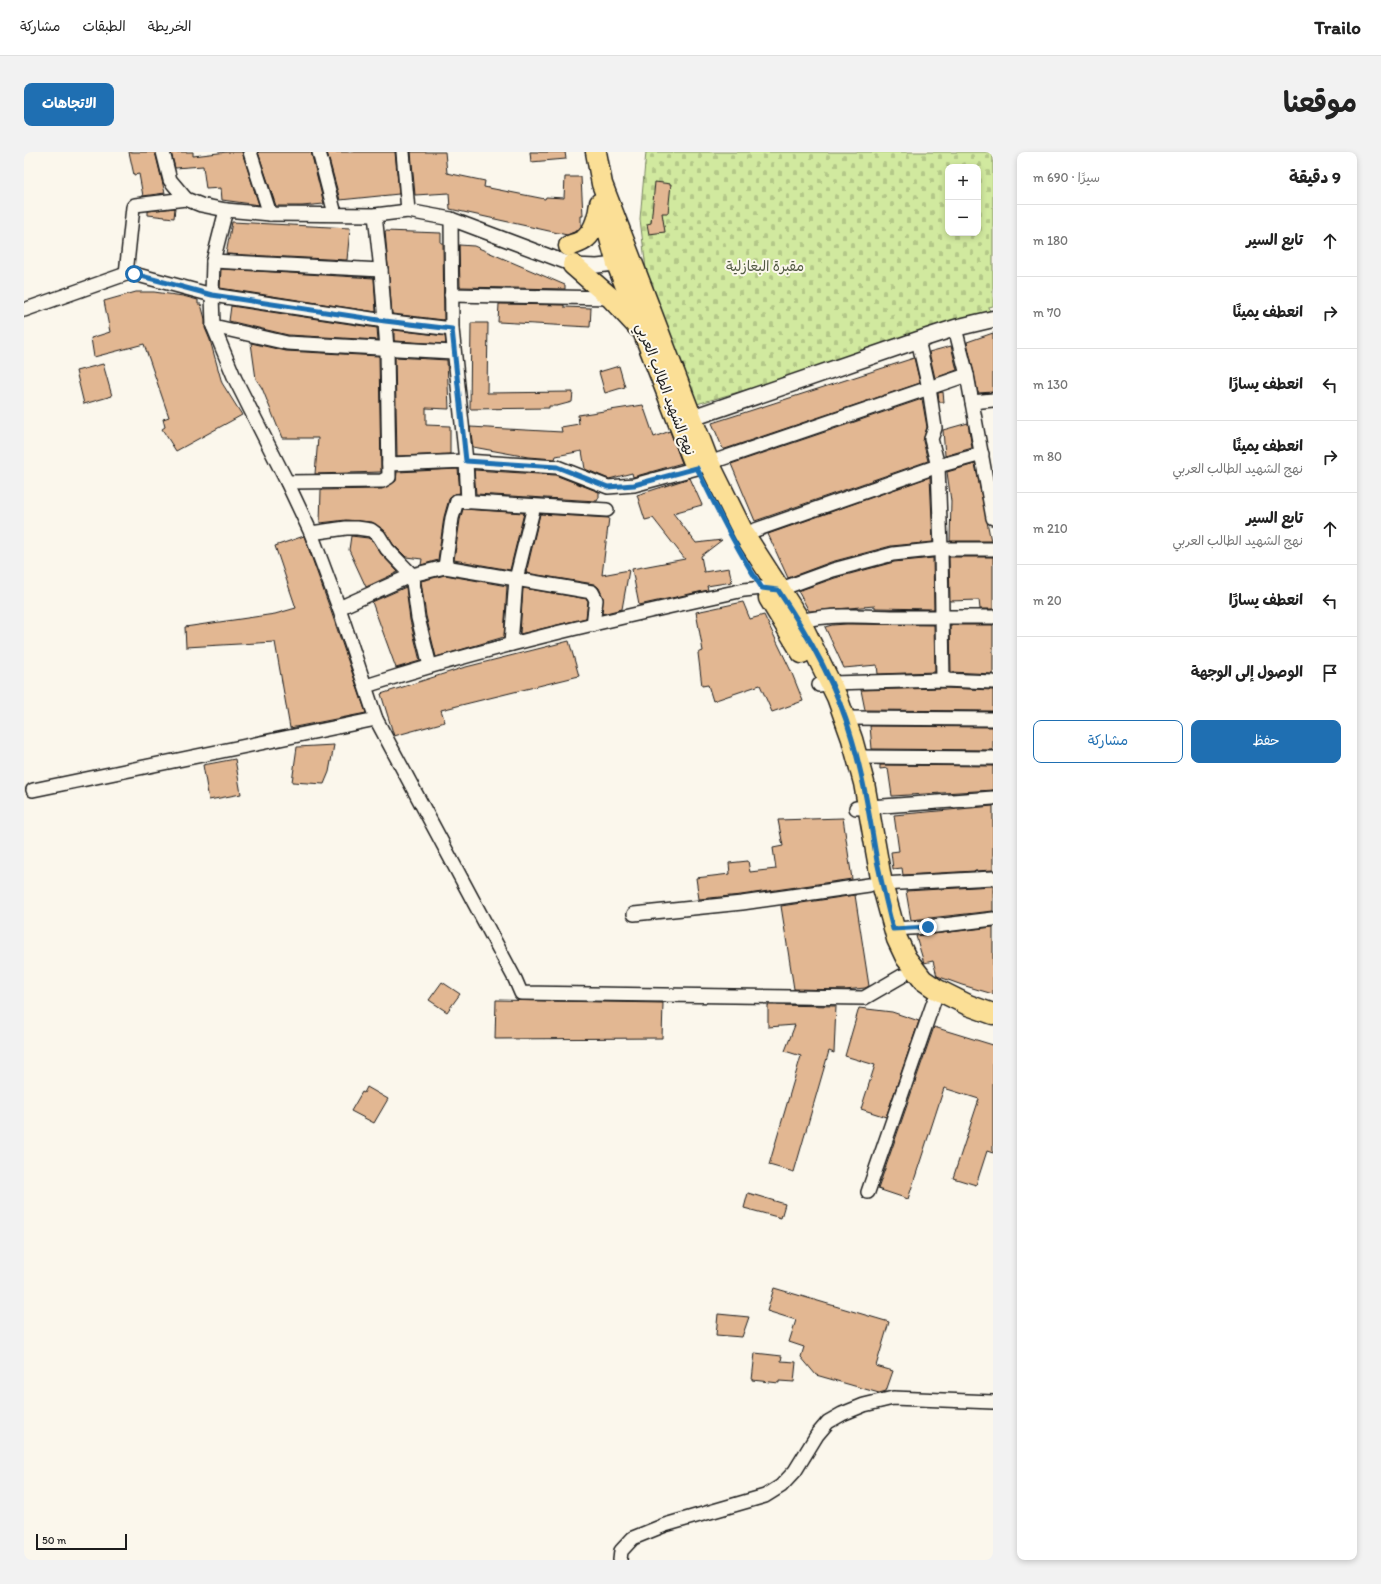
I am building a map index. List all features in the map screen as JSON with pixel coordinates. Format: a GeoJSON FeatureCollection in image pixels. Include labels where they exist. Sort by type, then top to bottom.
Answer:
{"type":"FeatureCollection","features":[{"type":"Feature","properties":{"kind":"main road","name":"نهج الشهيد الطالب العربي"},"geometry":{"type":"LineString","coordinates":[[596,152],[602,188],[616,238],[731,538],[770,589],[800,622],[825,684],[852,784],[862,807]]}},
{"type":"Feature","properties":{"kind":"main road"},"geometry":{"type":"LineString","coordinates":[[602,188],[599,213],[595,225],[571,255],[645,335]]}},
{"type":"Feature","properties":{"kind":"main road","name":"نهج الشهيد الطالب العربي"},"geometry":{"type":"LineString","coordinates":[[625,263],[645,335],[686,419]]}},
{"type":"Feature","properties":{"kind":"main road","name":"نهج الشهيد الطالب العربي"},"geometry":{"type":"LineString","coordinates":[[703,466],[744,534],[793,637],[846,718],[857,757],[862,807],[881,928],[891,957],[902,976],[921,994],[964,1016],[993,1026]]}},
{"type":"Feature","properties":{"kind":"main road","name":"نهج الشهيد الطالب العربي"},"geometry":{"type":"LineString","coordinates":[[875,885],[906,958],[923,980],[936,989],[968,1005],[993,1014]]}},
{"type":"Feature","properties":{"kind":"street"},"geometry":{"type":"LineString","coordinates":[[163,152],[170,180],[186,199]]}},
{"type":"Feature","properties":{"kind":"street"},"geometry":{"type":"LineString","coordinates":[[250,152],[270,214]]}},
{"type":"Feature","properties":{"kind":"street"},"geometry":{"type":"LineString","coordinates":[[319,152],[335,214]]}},
{"type":"Feature","properties":{"kind":"street"},"geometry":{"type":"LineString","coordinates":[[403,152],[408,211]]}},
{"type":"Feature","properties":{"kind":"street"},"geometry":{"type":"LineString","coordinates":[[126,274],[133,207],[135,205],[186,199],[202,205],[226,210],[270,214],[375,215],[408,211],[451,219],[545,255],[571,255],[616,238]]}},
{"type":"Feature","properties":{"kind":"street"},"geometry":{"type":"LineString","coordinates":[[226,210],[214,261],[212,295],[213,326],[235,379],[311,533],[339,608],[376,719],[515,979],[521,993],[864,998],[902,976]]}},
{"type":"Feature","properties":{"kind":"street"},"geometry":{"type":"LineString","coordinates":[[287,482],[382,481],[389,477],[387,349],[375,215]]}},
{"type":"Feature","properties":{"kind":"street"},"geometry":{"type":"LineString","coordinates":[[451,219],[453,352],[466,461],[468,502]]}},
{"type":"Feature","properties":{"kind":"street"},"geometry":{"type":"LineString","coordinates":[[545,255],[571,255],[597,266],[625,263]]}},
{"type":"Feature","properties":{"kind":"street"},"geometry":{"type":"LineString","coordinates":[[214,261],[381,270]]}},
{"type":"Feature","properties":{"kind":"street"},"geometry":{"type":"LineString","coordinates":[[24,310],[126,274],[134,274],[212,295],[385,321],[452,329]]}},
{"type":"Feature","properties":{"kind":"street"},"geometry":{"type":"LineString","coordinates":[[451,295],[611,298]]}},
{"type":"Feature","properties":{"kind":"street"},"geometry":{"type":"LineString","coordinates":[[686,419],[918,340],[956,328],[993,319]]}},
{"type":"Feature","properties":{"kind":"street"},"geometry":{"type":"LineString","coordinates":[[213,326],[287,343],[453,352]]}},
{"type":"Feature","properties":{"kind":"street"},"geometry":{"type":"LineString","coordinates":[[956,328],[967,375],[993,518]]}},
{"type":"Feature","properties":{"kind":"street"},"geometry":{"type":"LineString","coordinates":[[918,340],[929,388],[935,428],[931,439],[938,466],[943,618],[943,680]]}},
{"type":"Feature","properties":{"kind":"street"},"geometry":{"type":"LineString","coordinates":[[389,464],[466,461],[557,467],[608,487],[634,485],[703,466],[967,375]]}},
{"type":"Feature","properties":{"kind":"street"},"geometry":{"type":"LineString","coordinates":[[972,402],[993,400]]}},
{"type":"Feature","properties":{"kind":"street"},"geometry":{"type":"LineString","coordinates":[[744,534],[938,466],[982,454]]}},
{"type":"Feature","properties":{"kind":"street"},"geometry":{"type":"LineString","coordinates":[[445,567],[452,518],[457,501],[607,510]]}},
{"type":"Feature","properties":{"kind":"street"},"geometry":{"type":"LineString","coordinates":[[510,644],[516,578],[534,506]]}},
{"type":"Feature","properties":{"kind":"street"},"geometry":{"type":"LineString","coordinates":[[311,533],[346,528],[371,530],[379,536],[388,549],[412,575],[418,618],[430,666]]}},
{"type":"Feature","properties":{"kind":"street"},"geometry":{"type":"LineString","coordinates":[[366,686],[430,666],[510,644],[714,597],[770,589],[893,554],[941,549],[993,549]]}},
{"type":"Feature","properties":{"kind":"street"},"geometry":{"type":"LineString","coordinates":[[339,608],[412,575],[445,567],[592,592],[596,600],[593,625]]}},
{"type":"Feature","properties":{"kind":"street"},"geometry":{"type":"LineString","coordinates":[[800,622],[818,617],[853,616],[943,618],[993,617]]}},
{"type":"Feature","properties":{"kind":"street"},"geometry":{"type":"LineString","coordinates":[[825,684],[943,680],[993,682]]}},
{"type":"Feature","properties":{"kind":"street"},"geometry":{"type":"LineString","coordinates":[[846,718],[993,719]]}},
{"type":"Feature","properties":{"kind":"street"},"geometry":{"type":"LineString","coordinates":[[33,790],[376,719]]}},
{"type":"Feature","properties":{"kind":"street"},"geometry":{"type":"LineString","coordinates":[[857,757],[993,758]]}},
{"type":"Feature","properties":{"kind":"street"},"geometry":{"type":"LineString","coordinates":[[862,807],[993,798]]}},
{"type":"Feature","properties":{"kind":"street"},"geometry":{"type":"LineString","coordinates":[[634,914],[742,903],[875,885],[993,878]]}},
{"type":"Feature","properties":{"kind":"street"},"geometry":{"type":"LineString","coordinates":[[893,929],[928,927],[993,919]]}},
{"type":"Feature","properties":{"kind":"street"},"geometry":{"type":"LineString","coordinates":[[868,1192],[934,1001]]}},
{"type":"Feature","properties":{"kind":"street"},"geometry":{"type":"LineString","coordinates":[[620,1560],[621,1551],[633,1538],[665,1525],[765,1496],[781,1486],[795,1471],[817,1435],[828,1422],[842,1414],[864,1405],[894,1398],[993,1402]]}},
{"type":"Feature","properties":{"kind":"green space","name":"مقبرة البغازلية"},"geometry":{"type":"Polygon","coordinates":[[[646,152],[993,152],[993,306],[989,307],[991,315],[918,340],[697,404],[648,286],[640,219],[646,152]]]}},
{"type":"Feature","properties":{"kind":"building"},"geometry":{"type":"Polygon","coordinates":[[[129,152],[155,152],[165,193],[143,196],[139,174],[134,175],[129,152]]]}},
{"type":"Feature","properties":{"kind":"building"},"geometry":{"type":"Polygon","coordinates":[[[171,152],[193,152],[193,156],[227,152],[242,152],[259,205],[222,200],[221,188],[206,189],[203,166],[175,168],[171,152]]]}},
{"type":"Feature","properties":{"kind":"building"},"geometry":{"type":"Polygon","coordinates":[[[258,152],[311,152],[324,204],[276,206],[258,152]]]}},
{"type":"Feature","properties":{"kind":"building"},"geometry":{"type":"Polygon","coordinates":[[[327,152],[395,152],[399,194],[340,200],[327,152]]]}},
{"type":"Feature","properties":{"kind":"building"},"geometry":{"type":"Polygon","coordinates":[[[411,152],[445,152],[447,173],[485,181],[484,187],[545,199],[546,197],[564,198],[565,177],[581,177],[583,216],[581,216],[581,226],[577,231],[567,235],[450,209],[449,193],[415,195],[411,152]]]}},
{"type":"Feature","properties":{"kind":"building"},"geometry":{"type":"Polygon","coordinates":[[[530,152],[565,152],[566,159],[531,162],[530,152]]]}},
{"type":"Feature","properties":{"kind":"building"},"geometry":{"type":"Polygon","coordinates":[[[655,182],[671,184],[668,213],[662,213],[665,232],[649,234],[647,224],[651,223],[655,182]]]}},
{"type":"Feature","properties":{"kind":"building"},"geometry":{"type":"Polygon","coordinates":[[[175,208],[174,218],[148,215],[148,211],[175,208]]]}},
{"type":"Feature","properties":{"kind":"building"},"geometry":{"type":"Polygon","coordinates":[[[232,222],[350,228],[347,260],[226,254],[232,222]]]}},
{"type":"Feature","properties":{"kind":"building"},"geometry":{"type":"Polygon","coordinates":[[[385,231],[441,233],[441,243],[443,243],[444,320],[392,314],[385,231]]]}},
{"type":"Feature","properties":{"kind":"building"},"geometry":{"type":"Polygon","coordinates":[[[459,245],[474,246],[565,285],[565,289],[460,287],[459,245]]]}},
{"type":"Feature","properties":{"kind":"building"},"geometry":{"type":"Polygon","coordinates":[[[221,269],[374,278],[376,312],[220,288],[221,269]]]}},
{"type":"Feature","properties":{"kind":"building"},"geometry":{"type":"Polygon","coordinates":[[[136,292],[154,292],[183,296],[198,300],[198,304],[201,304],[205,319],[205,328],[210,340],[222,383],[242,415],[176,451],[162,429],[165,427],[163,419],[169,417],[144,344],[94,357],[91,338],[110,332],[104,301],[136,292]]]}},
{"type":"Feature","properties":{"kind":"building"},"geometry":{"type":"Polygon","coordinates":[[[499,304],[564,305],[564,307],[591,308],[590,327],[498,322],[499,304]]]}},
{"type":"Feature","properties":{"kind":"building"},"geometry":{"type":"Polygon","coordinates":[[[231,306],[377,328],[378,340],[288,335],[229,321],[231,306]]]}},
{"type":"Feature","properties":{"kind":"building"},"geometry":{"type":"Polygon","coordinates":[[[471,323],[488,323],[487,393],[573,392],[572,402],[557,406],[549,406],[549,408],[470,409],[471,323]]]}},
{"type":"Feature","properties":{"kind":"building"},"geometry":{"type":"Polygon","coordinates":[[[394,330],[445,336],[446,344],[394,341],[394,330]]]}},
{"type":"Feature","properties":{"kind":"building"},"geometry":{"type":"Polygon","coordinates":[[[993,333],[993,392],[978,393],[967,342],[993,333]]]}},
{"type":"Feature","properties":{"kind":"building"},"geometry":{"type":"Polygon","coordinates":[[[251,343],[286,351],[379,356],[381,472],[315,474],[318,438],[282,438],[262,388],[256,379],[251,343]]]}},
{"type":"Feature","properties":{"kind":"building"},"geometry":{"type":"Polygon","coordinates":[[[951,346],[957,370],[935,378],[929,352],[951,346]]]}},
{"type":"Feature","properties":{"kind":"building"},"geometry":{"type":"Polygon","coordinates":[[[395,357],[447,360],[449,409],[426,408],[426,425],[450,426],[450,454],[397,456],[395,357]]]}},
{"type":"Feature","properties":{"kind":"building"},"geometry":{"type":"Polygon","coordinates":[[[914,358],[920,383],[725,449],[723,449],[712,423],[914,358]]]}},
{"type":"Feature","properties":{"kind":"building"},"geometry":{"type":"Polygon","coordinates":[[[103,364],[112,396],[84,404],[76,371],[103,364]]]}},
{"type":"Feature","properties":{"kind":"building"},"geometry":{"type":"Polygon","coordinates":[[[619,366],[625,387],[605,393],[599,372],[619,366]]]}},
{"type":"Feature","properties":{"kind":"building"},"geometry":{"type":"Polygon","coordinates":[[[943,392],[944,402],[939,402],[938,393],[943,392]]]}},
{"type":"Feature","properties":{"kind":"building"},"geometry":{"type":"Polygon","coordinates":[[[922,399],[927,427],[923,441],[928,461],[755,521],[731,464],[922,399]]]}},
{"type":"Feature","properties":{"kind":"building"},"geometry":{"type":"Polygon","coordinates":[[[643,405],[654,437],[670,431],[682,463],[633,477],[632,473],[609,479],[585,469],[582,451],[556,456],[555,459],[528,457],[473,447],[470,427],[562,432],[561,427],[579,424],[578,415],[643,405]]]}},
{"type":"Feature","properties":{"kind":"building"},"geometry":{"type":"Polygon","coordinates":[[[968,423],[972,448],[945,456],[943,430],[968,423]]]}},
{"type":"Feature","properties":{"kind":"building"},"geometry":{"type":"Polygon","coordinates":[[[975,464],[991,541],[950,541],[951,501],[947,472],[975,464]]]}},
{"type":"Feature","properties":{"kind":"building"},"geometry":{"type":"Polygon","coordinates":[[[458,469],[460,493],[454,494],[449,499],[444,517],[438,560],[421,565],[422,559],[406,557],[393,544],[384,530],[372,522],[346,520],[320,523],[321,490],[382,489],[396,481],[397,472],[458,469]]]}},
{"type":"Feature","properties":{"kind":"building"},"geometry":{"type":"Polygon","coordinates":[[[474,470],[555,475],[599,492],[599,497],[597,501],[476,494],[474,470]]]}},
{"type":"Feature","properties":{"kind":"building"},"geometry":{"type":"Polygon","coordinates":[[[930,477],[933,542],[891,546],[831,562],[788,578],[768,534],[930,477]]]}},
{"type":"Feature","properties":{"kind":"building"},"geometry":{"type":"Polygon","coordinates":[[[690,478],[702,505],[673,513],[696,543],[722,540],[701,556],[704,572],[729,568],[732,582],[707,586],[708,590],[639,605],[632,569],[685,559],[653,518],[645,520],[637,495],[690,478]]]}},
{"type":"Feature","properties":{"kind":"building"},"geometry":{"type":"Polygon","coordinates":[[[463,509],[524,513],[510,570],[454,560],[463,509]]]}},
{"type":"Feature","properties":{"kind":"building"},"geometry":{"type":"Polygon","coordinates":[[[540,514],[609,518],[602,575],[629,570],[622,609],[602,614],[603,597],[599,588],[594,584],[526,573],[540,514]]]}},
{"type":"Feature","properties":{"kind":"building"},"geometry":{"type":"Polygon","coordinates":[[[304,536],[366,713],[290,728],[275,642],[186,647],[185,627],[275,614],[296,608],[275,546],[304,536]]]}},
{"type":"Feature","properties":{"kind":"building"},"geometry":{"type":"Polygon","coordinates":[[[351,536],[368,538],[373,541],[381,554],[398,572],[366,587],[349,550],[351,536]]]}},
{"type":"Feature","properties":{"kind":"building"},"geometry":{"type":"Polygon","coordinates":[[[949,557],[993,557],[993,609],[980,609],[979,600],[950,601],[949,557]]]}},
{"type":"Feature","properties":{"kind":"building"},"geometry":{"type":"Polygon","coordinates":[[[933,558],[934,609],[875,608],[875,606],[809,611],[798,591],[835,578],[894,562],[933,558]]]}},
{"type":"Feature","properties":{"kind":"building"},"geometry":{"type":"Polygon","coordinates":[[[445,575],[507,586],[504,637],[436,657],[426,616],[421,581],[445,575]]]}},
{"type":"Feature","properties":{"kind":"building"},"geometry":{"type":"Polygon","coordinates":[[[406,587],[410,620],[420,661],[396,668],[372,602],[406,587]]]}},
{"type":"Feature","properties":{"kind":"building"},"geometry":{"type":"Polygon","coordinates":[[[523,588],[587,599],[586,618],[520,634],[523,588]]]}},
{"type":"Feature","properties":{"kind":"building"},"geometry":{"type":"Polygon","coordinates":[[[743,602],[750,619],[764,615],[791,671],[803,701],[772,712],[760,685],[713,701],[708,685],[702,686],[698,653],[703,651],[696,612],[743,602]]]}},
{"type":"Feature","properties":{"kind":"building"},"geometry":{"type":"Polygon","coordinates":[[[847,624],[934,625],[935,672],[878,674],[877,665],[844,668],[825,627],[847,624]]]}},
{"type":"Feature","properties":{"kind":"building"},"geometry":{"type":"Polygon","coordinates":[[[950,625],[993,625],[993,674],[951,672],[950,625]]]}},
{"type":"Feature","properties":{"kind":"building"},"geometry":{"type":"Polygon","coordinates":[[[569,641],[579,676],[441,710],[445,722],[394,736],[381,694],[462,668],[569,641]]]}},
{"type":"Feature","properties":{"kind":"building"},"geometry":{"type":"Polygon","coordinates":[[[943,688],[993,690],[993,711],[865,710],[861,690],[943,688]]]}},
{"type":"Feature","properties":{"kind":"building"},"geometry":{"type":"Polygon","coordinates":[[[870,726],[993,727],[993,750],[872,749],[870,726]]]}},
{"type":"Feature","properties":{"kind":"building"},"geometry":{"type":"Polygon","coordinates":[[[334,745],[329,772],[324,784],[292,782],[297,747],[334,745]]]}},
{"type":"Feature","properties":{"kind":"building"},"geometry":{"type":"Polygon","coordinates":[[[235,759],[241,794],[209,800],[203,765],[235,759]]]}},
{"type":"Feature","properties":{"kind":"building"},"geometry":{"type":"Polygon","coordinates":[[[880,765],[993,766],[993,790],[892,796],[888,768],[880,769],[880,765]]]}},
{"type":"Feature","properties":{"kind":"building"},"geometry":{"type":"Polygon","coordinates":[[[993,806],[993,870],[903,875],[902,868],[893,869],[891,852],[899,851],[894,815],[993,806]]]}},
{"type":"Feature","properties":{"kind":"building"},"geometry":{"type":"Polygon","coordinates":[[[843,818],[852,879],[741,895],[699,899],[696,878],[730,874],[729,863],[748,861],[750,872],[776,869],[773,848],[783,846],[778,820],[843,818]]]}},
{"type":"Feature","properties":{"kind":"building"},"geometry":{"type":"Polygon","coordinates":[[[993,886],[993,911],[911,920],[906,891],[993,886]]]}},
{"type":"Feature","properties":{"kind":"building"},"geometry":{"type":"Polygon","coordinates":[[[855,895],[869,986],[865,988],[845,990],[794,989],[781,906],[855,895]]]}},
{"type":"Feature","properties":{"kind":"building"},"geometry":{"type":"Polygon","coordinates":[[[993,927],[993,994],[937,976],[933,961],[924,963],[916,936],[993,927]]]}},
{"type":"Feature","properties":{"kind":"building"},"geometry":{"type":"Polygon","coordinates":[[[442,982],[460,994],[447,1012],[429,1000],[442,982]]]}},
{"type":"Feature","properties":{"kind":"building"},"geometry":{"type":"Polygon","coordinates":[[[496,1000],[663,1003],[662,1038],[495,1039],[496,1000]]]}},
{"type":"Feature","properties":{"kind":"building"},"geometry":{"type":"Polygon","coordinates":[[[768,1005],[836,1006],[834,1053],[829,1051],[794,1172],[769,1165],[801,1056],[785,1051],[795,1025],[768,1027],[768,1005]]]}},
{"type":"Feature","properties":{"kind":"building"},"geometry":{"type":"Polygon","coordinates":[[[859,1008],[892,1012],[919,1021],[886,1117],[861,1109],[875,1065],[845,1056],[859,1008]]]}},
{"type":"Feature","properties":{"kind":"building"},"geometry":{"type":"Polygon","coordinates":[[[934,1027],[993,1045],[993,1153],[987,1151],[976,1185],[953,1178],[979,1099],[944,1088],[908,1199],[878,1189],[934,1027]]]}},
{"type":"Feature","properties":{"kind":"building"},"geometry":{"type":"Polygon","coordinates":[[[367,1087],[388,1099],[374,1123],[351,1111],[362,1092],[364,1093],[367,1087]]]}},
{"type":"Feature","properties":{"kind":"building"},"geometry":{"type":"Polygon","coordinates":[[[748,1193],[785,1204],[781,1218],[744,1208],[748,1193]]]}},
{"type":"Feature","properties":{"kind":"building"},"geometry":{"type":"Polygon","coordinates":[[[774,1288],[889,1322],[876,1366],[893,1371],[886,1391],[879,1393],[816,1375],[801,1357],[804,1347],[789,1342],[796,1320],[767,1311],[774,1288]]]}},
{"type":"Feature","properties":{"kind":"building"},"geometry":{"type":"Polygon","coordinates":[[[718,1314],[749,1317],[742,1337],[716,1335],[718,1314]]]}},
{"type":"Feature","properties":{"kind":"building"},"geometry":{"type":"Polygon","coordinates":[[[755,1353],[782,1356],[781,1361],[796,1362],[794,1382],[779,1381],[779,1383],[752,1380],[755,1353]]]}},
{"type":"Feature","properties":{"kind":"route"},"geometry":{"type":"LineString","coordinates":[[134,274],[212,295],[385,321],[452,329],[453,352],[466,461],[557,467],[608,487],[634,485],[697,468],[731,538],[762,588],[778,590],[800,622],[831,683],[846,718],[864,783],[882,884],[893,929],[928,927]]}}]}
